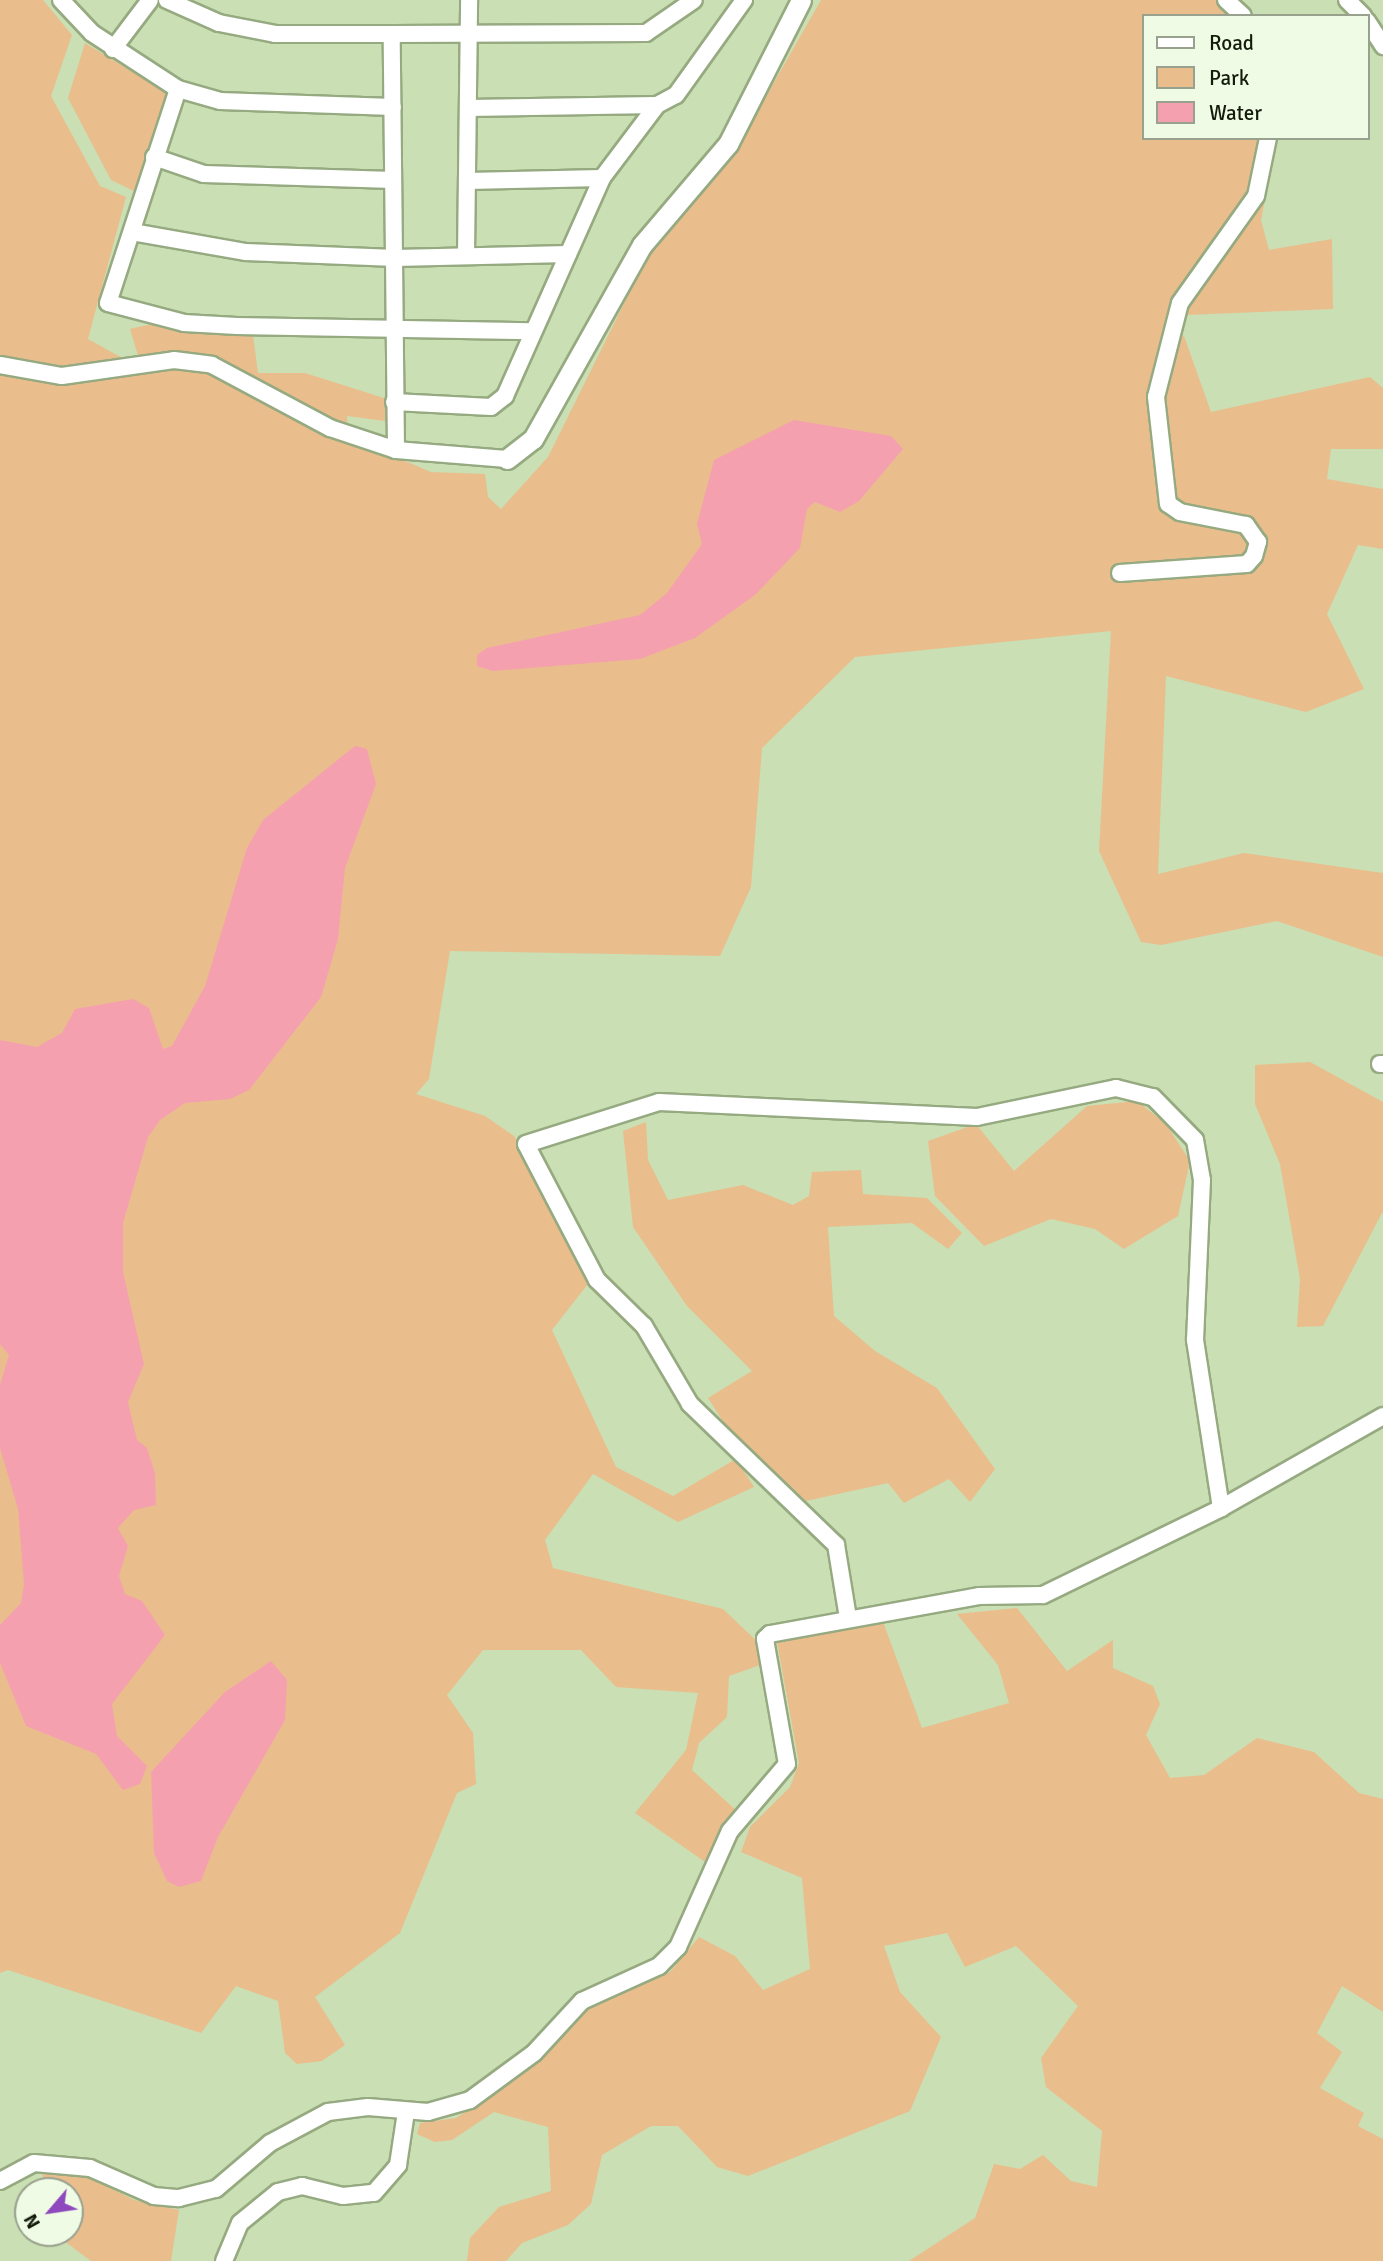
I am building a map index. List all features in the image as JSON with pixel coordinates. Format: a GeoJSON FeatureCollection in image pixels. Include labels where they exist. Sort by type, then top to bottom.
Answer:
{"type":"FeatureCollection","features":[{"type":"Feature","properties":{"kind":"street"},"geometry":{"type":"LineString","coordinates":[[61,0],[113,49],[178,89],[220,101],[393,107]]}},
{"type":"Feature","properties":{"kind":"street"},"geometry":{"type":"LineString","coordinates":[[113,49],[150,0]]}},
{"type":"Feature","properties":{"kind":"street"},"geometry":{"type":"LineString","coordinates":[[167,0],[219,23],[275,34],[646,33],[694,0]]}},
{"type":"Feature","properties":{"kind":"street"},"geometry":{"type":"LineString","coordinates":[[466,255],[468,0]]}},
{"type":"Feature","properties":{"kind":"street"},"geometry":{"type":"LineString","coordinates":[[394,402],[491,407],[505,396],[531,331],[602,178],[657,106],[676,95],[744,0]]}},
{"type":"Feature","properties":{"kind":"street"},"geometry":{"type":"LineString","coordinates":[[0,365],[62,376],[174,360],[212,365],[330,428],[396,450],[422,457],[507,459],[533,439],[642,245],[728,144],[801,0]]}},
{"type":"Feature","properties":{"kind":"street"},"geometry":{"type":"LineString","coordinates":[[1226,0],[1241,14]]}},
{"type":"Feature","properties":{"kind":"street"},"geometry":{"type":"LineString","coordinates":[[1347,0],[1361,14]]}},
{"type":"Feature","properties":{"kind":"street"},"geometry":{"type":"LineString","coordinates":[[1369,24],[1383,46]]}},
{"type":"Feature","properties":{"kind":"street"},"geometry":{"type":"LineString","coordinates":[[392,34],[396,450]]}},
{"type":"Feature","properties":{"kind":"street"},"geometry":{"type":"LineString","coordinates":[[178,89],[108,303],[184,323],[531,331]]}},
{"type":"Feature","properties":{"kind":"street"},"geometry":{"type":"LineString","coordinates":[[468,108],[657,106]]}},
{"type":"Feature","properties":{"kind":"street"},"geometry":{"type":"LineString","coordinates":[[1120,573],[1247,564],[1254,556],[1258,542],[1246,525],[1180,512],[1168,504],[1156,397],[1180,303],[1256,196],[1268,140]]}},
{"type":"Feature","properties":{"kind":"street"},"geometry":{"type":"LineString","coordinates":[[155,156],[204,174],[393,180]]}},
{"type":"Feature","properties":{"kind":"street"},"geometry":{"type":"LineString","coordinates":[[467,181],[602,178]]}},
{"type":"Feature","properties":{"kind":"street"},"geometry":{"type":"LineString","coordinates":[[132,232],[246,252],[396,258],[568,254]]}},
{"type":"Feature","properties":{"kind":"street"},"geometry":{"type":"LineString","coordinates":[[848,1618],[836,1545],[690,1404],[644,1325],[597,1280],[526,1144],[659,1102],[977,1117],[1116,1088],[1153,1097],[1195,1140],[1202,1180],[1195,1340],[1221,1508]]}},
{"type":"Feature","properties":{"kind":"street"},"geometry":{"type":"LineString","coordinates":[[0,2181],[34,2163],[90,2168],[153,2196],[179,2199],[216,2189],[270,2143],[328,2112],[368,2107],[406,2112],[447,2110],[470,2100],[534,2053],[582,2001],[659,1966],[678,1947],[730,1831],[787,1764],[765,1639],[848,1618],[979,1596],[1043,1595],[1221,1508],[1383,1416]]}},
{"type":"Feature","properties":{"kind":"street"},"geometry":{"type":"LineString","coordinates":[[224,2261],[240,2223],[278,2192],[302,2186],[343,2196],[374,2193],[398,2165],[406,2112]]}},
{"type":"Feature","properties":{"kind":"green space"},"geometry":{"type":"Polygon","coordinates":[[[0,0],[43,0],[72,35],[51,96],[100,186],[126,197],[88,339],[142,369],[130,329],[160,322],[253,335],[258,373],[305,373],[387,399],[385,421],[347,416],[348,437],[431,472],[485,474],[488,497],[501,509],[548,457],[652,247],[735,151],[821,0],[1234,0],[1252,14],[1142,14],[1142,140],[1277,140],[1261,220],[1269,250],[1332,239],[1333,309],[1186,315],[1176,338],[1184,336],[1211,412],[1370,377],[1383,388],[1383,449],[1331,449],[1327,479],[1383,489],[1383,549],[1358,545],[1327,614],[1364,689],[1306,712],[1166,676],[1158,874],[1244,853],[1383,873],[1383,957],[1277,921],[1161,945],[1141,942],[1099,851],[1111,631],[855,657],[762,748],[751,887],[720,956],[450,951],[429,1079],[416,1094],[485,1116],[514,1136],[591,1280],[552,1330],[616,1467],[673,1496],[736,1459],[754,1487],[678,1522],[593,1474],[545,1540],[553,1568],[723,1609],[766,1650],[763,1664],[729,1676],[727,1717],[699,1743],[692,1770],[740,1814],[708,1864],[635,1813],[686,1750],[698,1693],[616,1687],[581,1650],[483,1650],[447,1695],[473,1733],[476,1784],[457,1793],[400,1933],[315,1997],[345,2045],[322,2061],[297,2064],[285,2053],[278,2001],[236,1986],[201,2033],[8,1970],[0,1973],[0,0]]]}},
{"type":"Feature","properties":{"kind":"green space"},"geometry":{"type":"Polygon","coordinates":[[[85,43],[170,95],[136,192],[111,180],[68,98],[85,43]]]}},
{"type":"Feature","properties":{"kind":"green space"},"geometry":{"type":"Polygon","coordinates":[[[1310,1062],[1383,1102],[1383,1211],[1323,1326],[1297,1327],[1300,1279],[1280,1164],[1255,1104],[1255,1065],[1310,1062]]]}},
{"type":"Feature","properties":{"kind":"green space"},"geometry":{"type":"Polygon","coordinates":[[[1137,1101],[1166,1124],[1190,1161],[1178,1216],[1124,1249],[1095,1229],[1051,1219],[984,1246],[935,1196],[928,1141],[976,1124],[1014,1171],[1087,1106],[1137,1101]]]}},
{"type":"Feature","properties":{"kind":"green space"},"geometry":{"type":"Polygon","coordinates":[[[646,1122],[648,1160],[668,1200],[743,1185],[793,1205],[809,1196],[812,1172],[861,1170],[863,1194],[927,1198],[962,1233],[948,1249],[912,1223],[828,1227],[834,1316],[875,1351],[937,1388],[995,1469],[970,1502],[949,1479],[904,1503],[888,1483],[806,1501],[724,1423],[708,1398],[752,1371],[687,1306],[633,1227],[623,1131],[646,1122]]]}},
{"type":"Feature","properties":{"kind":"green space"},"geometry":{"type":"Polygon","coordinates":[[[1017,1608],[1067,1671],[1113,1640],[1113,1668],[1153,1686],[1160,1704],[1146,1735],[1170,1778],[1204,1775],[1257,1738],[1314,1752],[1359,1793],[1383,1799],[1383,2012],[1342,1986],[1317,2033],[1342,2052],[1320,2088],[1364,2113],[1358,2126],[1383,2139],[1383,2261],[909,2261],[975,2218],[994,2164],[1020,2169],[1043,2155],[1071,2181],[1097,2187],[1102,2131],[1046,2087],[1041,2058],[1078,2006],[1016,1946],[965,1967],[947,1933],[884,1946],[900,1992],[941,2037],[910,2111],[748,2176],[717,2167],[678,2126],[651,2126],[602,2155],[591,2204],[568,2225],[522,2243],[506,2261],[467,2261],[470,2238],[499,2207],[551,2191],[548,2127],[494,2112],[452,2140],[435,2142],[417,2134],[420,2123],[456,2118],[505,2087],[589,2009],[670,1972],[699,1937],[735,1956],[763,1990],[810,1969],[802,1878],[741,1852],[750,1827],[790,1787],[799,1763],[777,1642],[882,1619],[922,1728],[1009,1703],[998,1665],[957,1614],[1017,1608]]]}},
{"type":"Feature","properties":{"kind":"green space"},"geometry":{"type":"Polygon","coordinates":[[[42,2174],[86,2176],[134,2200],[179,2210],[171,2261],[91,2261],[72,2247],[84,2247],[84,2177],[43,2177],[42,2174]]]}},
{"type":"Feature","properties":{"kind":"water"},"geometry":{"type":"Polygon","coordinates":[[[794,420],[891,436],[903,449],[859,501],[840,512],[815,502],[807,509],[800,548],[755,595],[695,638],[640,659],[493,671],[477,666],[477,655],[487,648],[640,615],[667,593],[702,544],[697,524],[714,460],[794,420]]]}},
{"type":"Feature","properties":{"kind":"water"},"geometry":{"type":"Polygon","coordinates":[[[355,746],[367,749],[376,784],[345,868],[338,939],[321,997],[249,1090],[230,1099],[185,1103],[160,1120],[148,1137],[123,1223],[123,1272],[144,1364],[128,1402],[137,1440],[147,1448],[155,1473],[156,1505],[134,1510],[118,1528],[128,1546],[119,1576],[125,1594],[142,1601],[165,1635],[112,1704],[117,1736],[147,1766],[140,1784],[123,1790],[96,1754],[26,1726],[0,1663],[0,1625],[21,1603],[24,1584],[18,1509],[0,1448],[0,1385],[9,1355],[0,1344],[0,1040],[37,1047],[62,1033],[75,1009],[133,999],[149,1008],[163,1049],[172,1046],[205,986],[247,848],[263,820],[355,746]]]}},
{"type":"Feature","properties":{"kind":"water"},"geometry":{"type":"Polygon","coordinates":[[[271,1661],[287,1680],[285,1720],[218,1837],[201,1881],[179,1887],[167,1881],[154,1853],[151,1772],[225,1692],[271,1661]]]}}]}
